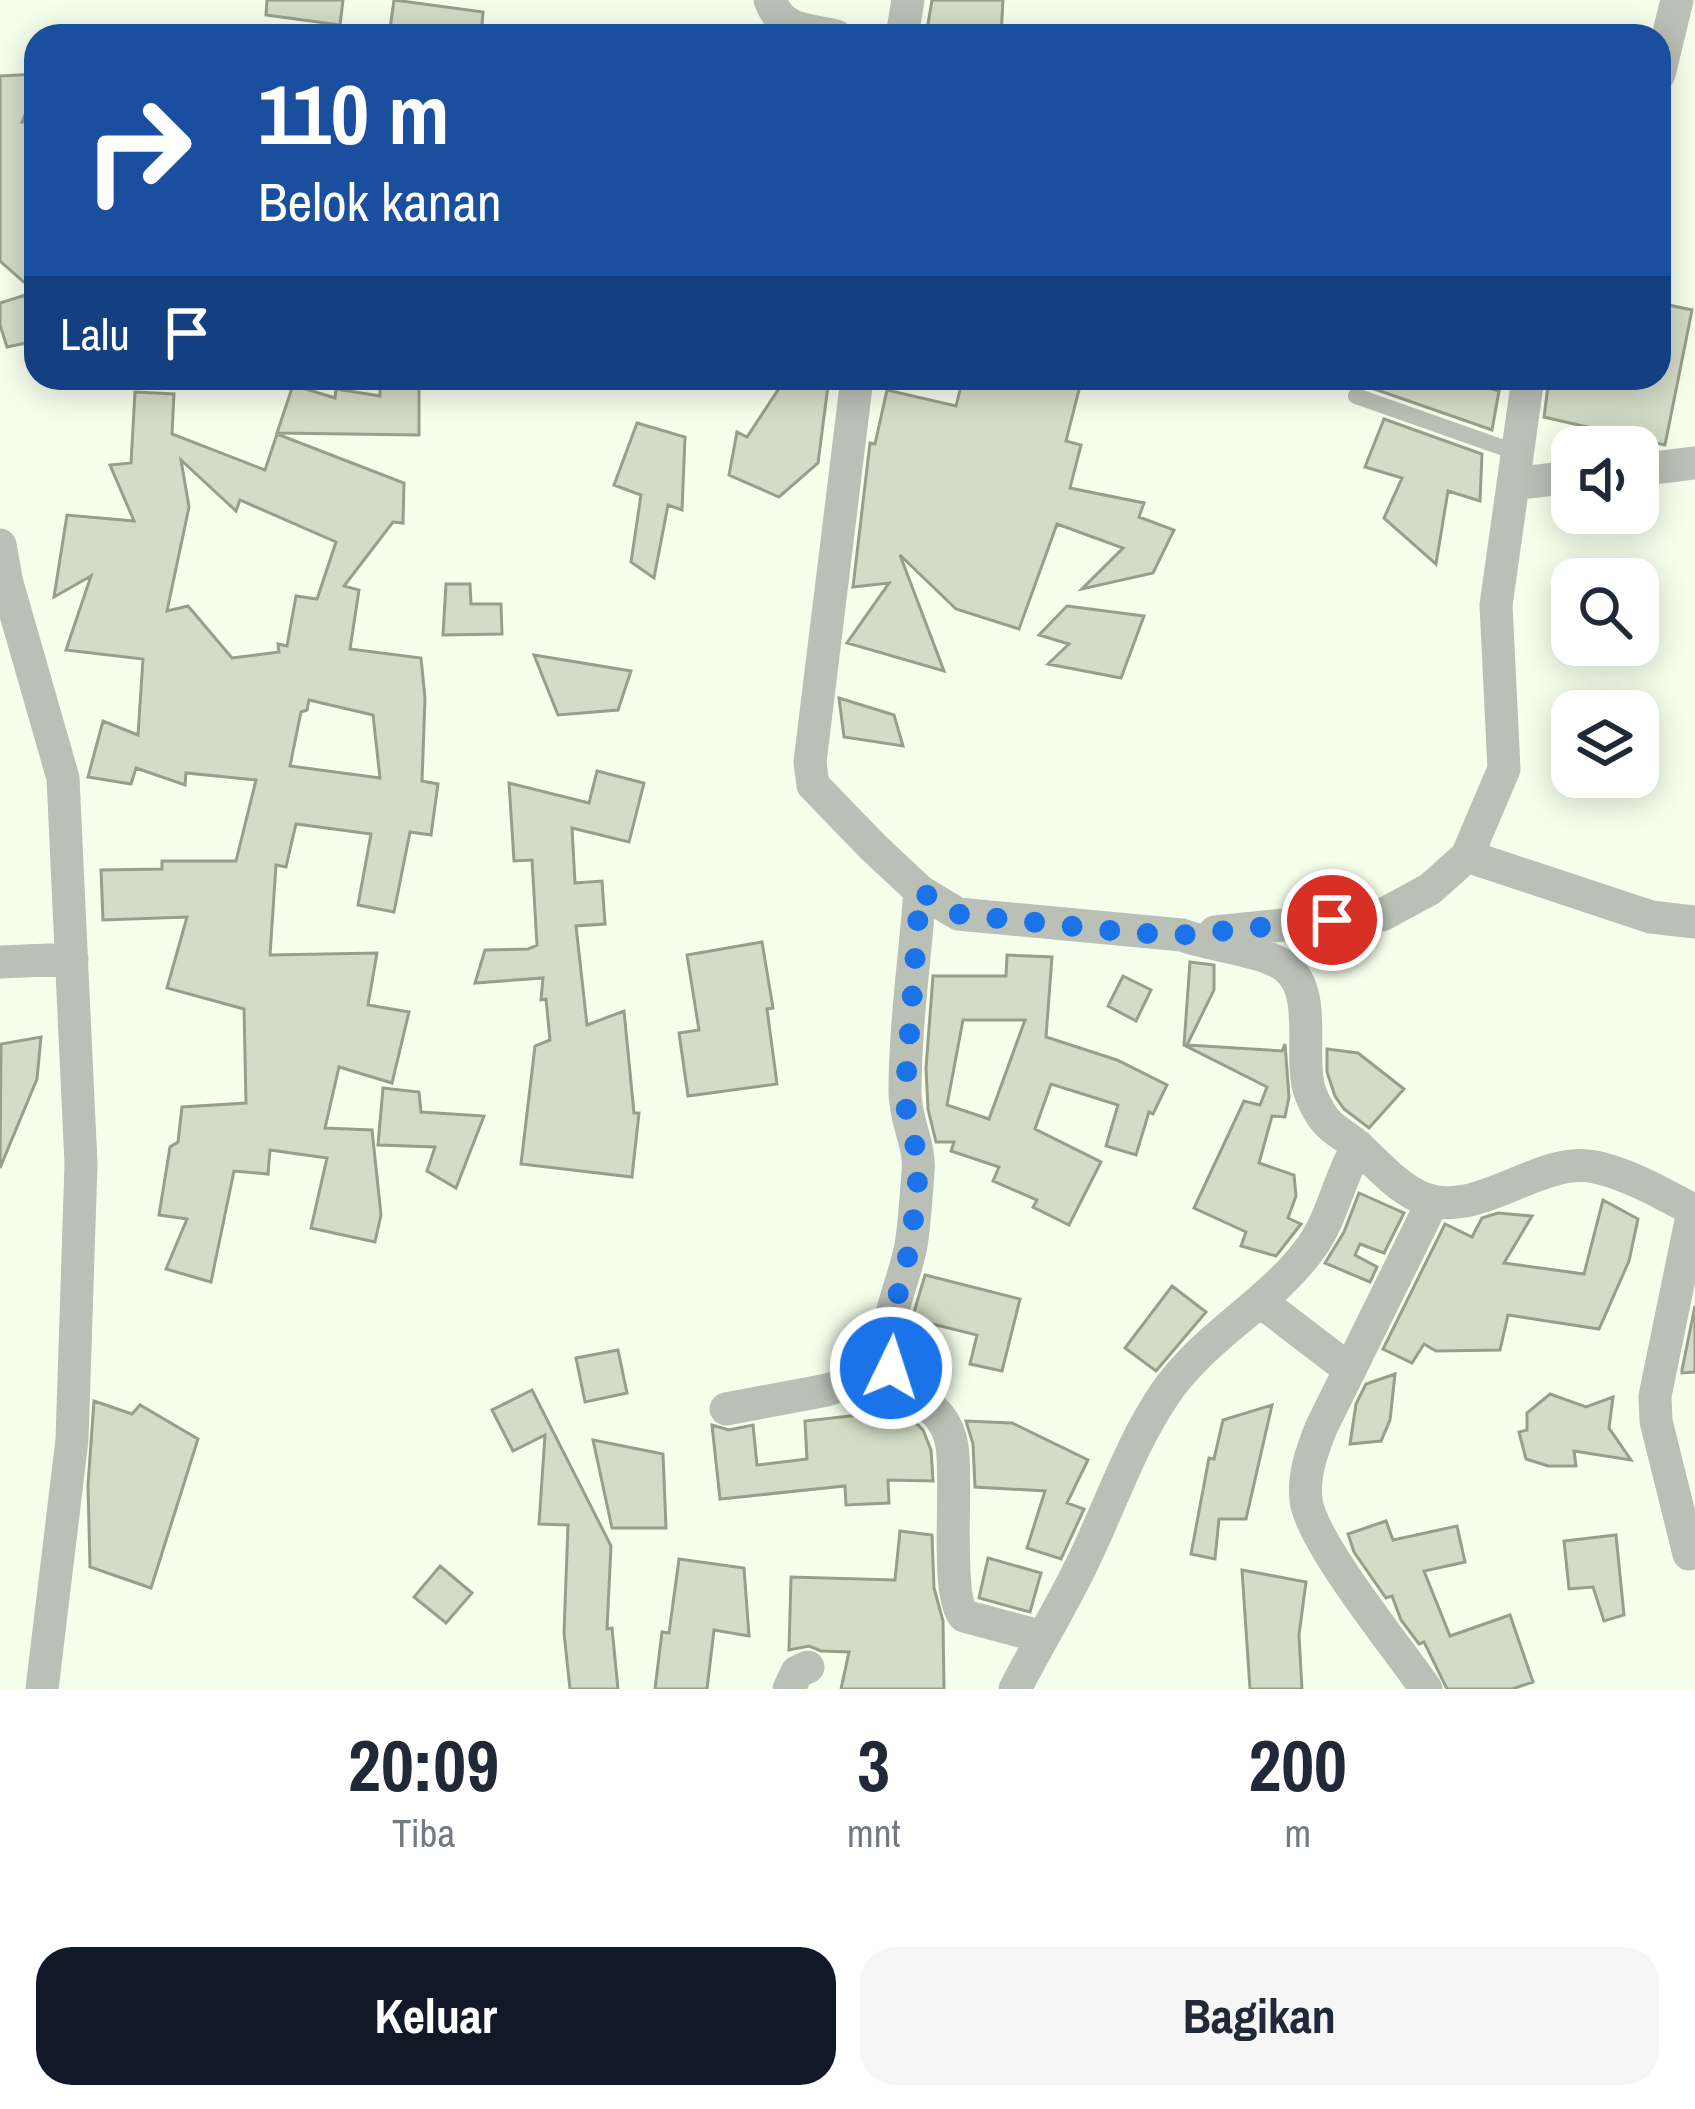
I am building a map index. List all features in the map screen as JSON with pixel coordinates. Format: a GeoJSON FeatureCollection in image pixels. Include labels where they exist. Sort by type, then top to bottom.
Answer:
{"type":"FeatureCollection","features":[{"type":"Feature","properties":{"kind":"street"},"geometry":{"type":"LineString","coordinates":[[770,0],[776,18],[787,24]]}},
{"type":"Feature","properties":{"kind":"street"},"geometry":{"type":"LineString","coordinates":[[856,390],[810,762],[814,785],[920,891],[958,914],[1182,935],[1382,915],[1430,889],[1467,856],[1504,769],[1496,605],[1526,390]]}},
{"type":"Feature","properties":{"kind":"street"},"geometry":{"type":"LineString","coordinates":[[1659,467],[1695,463]]}},
{"type":"Feature","properties":{"kind":"street"},"geometry":{"type":"LineString","coordinates":[[1515,468],[1551,474]]}},
{"type":"Feature","properties":{"kind":"street"},"geometry":{"type":"LineString","coordinates":[[0,544],[63,778],[81,1164],[72,1440],[43,1689]]}},
{"type":"Feature","properties":{"kind":"street"},"geometry":{"type":"LineString","coordinates":[[1467,856],[1651,917],[1695,922]]}},
{"type":"Feature","properties":{"kind":"street"},"geometry":{"type":"LineString","coordinates":[[920,891],[905,1094],[908,1131],[919,1154],[919,1167],[911,1243],[889,1330],[891,1368],[898,1382],[945,1419],[952,1444],[955,1606],[964,1616],[1043,1636]]}},
{"type":"Feature","properties":{"kind":"street"},"geometry":{"type":"LineString","coordinates":[[1182,935],[1214,947],[1255,952],[1287,968],[1302,989],[1304,1067],[1310,1094],[1327,1123],[1415,1195],[1433,1201],[1463,1200],[1559,1169],[1593,1166],[1668,1195],[1694,1211],[1655,1396],[1656,1421],[1688,1554]]}},
{"type":"Feature","properties":{"kind":"street"},"geometry":{"type":"LineString","coordinates":[[0,962],[72,958]]}},
{"type":"Feature","properties":{"kind":"street"},"geometry":{"type":"LineString","coordinates":[[1016,1689],[1081,1566],[1131,1450],[1166,1393],[1201,1348],[1260,1301],[1312,1246],[1358,1146]]}},
{"type":"Feature","properties":{"kind":"street"},"geometry":{"type":"LineString","coordinates":[[1426,1689],[1320,1539],[1306,1502],[1308,1461],[1433,1201]]}},
{"type":"Feature","properties":{"kind":"street"},"geometry":{"type":"LineString","coordinates":[[1260,1301],[1350,1370]]}},
{"type":"Feature","properties":{"kind":"street"},"geometry":{"type":"LineString","coordinates":[[726,1409],[827,1390],[891,1368]]}},
{"type":"Feature","properties":{"kind":"lane"},"geometry":{"type":"LineString","coordinates":[[1356,396],[1515,468]]}},
{"type":"Feature","properties":{"kind":"building"},"geometry":{"type":"Polygon","coordinates":[[[267,0],[343,0],[340,24],[266,15],[267,0]]]}},
{"type":"Feature","properties":{"kind":"building"},"geometry":{"type":"Polygon","coordinates":[[[394,0],[483,12],[482,24],[391,24],[394,0]]]}},
{"type":"Feature","properties":{"kind":"building"},"geometry":{"type":"Polygon","coordinates":[[[932,0],[1003,0],[1002,24],[928,24],[932,0]]]}},
{"type":"Feature","properties":{"kind":"building"},"geometry":{"type":"Polygon","coordinates":[[[24,75],[24,282],[0,261],[0,76],[24,75]]]}},
{"type":"Feature","properties":{"kind":"building"},"geometry":{"type":"Polygon","coordinates":[[[24,295],[24,343],[7,347],[0,303],[24,295]]]}},
{"type":"Feature","properties":{"kind":"building"},"geometry":{"type":"Polygon","coordinates":[[[1671,306],[1692,310],[1665,445],[1659,444],[1659,426],[1583,426],[1544,417],[1547,390],[1671,390],[1671,306]]]}},
{"type":"Feature","properties":{"kind":"building"},"geometry":{"type":"Polygon","coordinates":[[[291,390],[335,398],[336,390],[380,396],[380,390],[419,390],[419,435],[277,433],[291,390]]]}},
{"type":"Feature","properties":{"kind":"building"},"geometry":{"type":"Polygon","coordinates":[[[778,390],[827,390],[818,463],[779,497],[729,475],[737,432],[747,437],[778,390]]]}},
{"type":"Feature","properties":{"kind":"building"},"geometry":{"type":"Polygon","coordinates":[[[887,390],[956,406],[960,390],[1079,390],[1066,441],[1081,445],[1070,488],[1144,503],[1139,517],[1174,530],[1153,573],[1082,589],[1123,548],[1057,524],[1019,629],[956,609],[900,555],[944,671],[847,643],[889,583],[853,587],[870,443],[875,444],[887,390]]]}},
{"type":"Feature","properties":{"kind":"building"},"geometry":{"type":"Polygon","coordinates":[[[1377,390],[1499,391],[1492,430],[1377,390]]]}},
{"type":"Feature","properties":{"kind":"building"},"geometry":{"type":"Polygon","coordinates":[[[135,392],[174,394],[172,434],[265,470],[277,434],[404,483],[403,523],[393,522],[344,586],[359,590],[350,649],[421,658],[425,698],[422,781],[438,784],[431,835],[410,832],[394,912],[358,905],[371,834],[296,824],[286,867],[276,865],[270,955],[377,953],[368,1005],[409,1012],[392,1083],[339,1067],[325,1128],[372,1130],[381,1215],[375,1242],[311,1228],[327,1158],[270,1150],[268,1174],[234,1171],[211,1282],[166,1269],[187,1219],[159,1215],[182,1107],[246,1103],[244,1009],[167,988],[187,917],[103,920],[101,870],[162,869],[162,861],[236,861],[256,780],[186,773],[185,785],[136,768],[131,784],[88,777],[103,721],[138,735],[143,659],[66,650],[91,576],[54,597],[67,515],[134,521],[110,465],[131,463],[135,392]],[[181,460],[189,507],[167,611],[188,606],[232,658],[279,652],[278,644],[287,646],[296,596],[317,599],[336,542],[240,500],[236,511],[181,460]],[[309,700],[307,710],[301,712],[290,766],[380,778],[373,715],[309,700]]]}},
{"type":"Feature","properties":{"kind":"building"},"geometry":{"type":"Polygon","coordinates":[[[1384,419],[1482,454],[1480,501],[1448,491],[1436,564],[1384,518],[1402,478],[1365,467],[1384,419]]]}},
{"type":"Feature","properties":{"kind":"building"},"geometry":{"type":"Polygon","coordinates":[[[637,423],[685,437],[682,510],[668,505],[654,578],[631,562],[641,495],[614,485],[637,423]]]}},
{"type":"Feature","properties":{"kind":"building"},"geometry":{"type":"Polygon","coordinates":[[[446,584],[470,584],[471,604],[501,604],[502,634],[443,635],[446,584]]]}},
{"type":"Feature","properties":{"kind":"building"},"geometry":{"type":"Polygon","coordinates":[[[1067,606],[1144,616],[1121,678],[1048,664],[1069,644],[1039,635],[1067,606]]]}},
{"type":"Feature","properties":{"kind":"building"},"geometry":{"type":"Polygon","coordinates":[[[534,655],[631,671],[618,710],[558,715],[534,655]]]}},
{"type":"Feature","properties":{"kind":"building"},"geometry":{"type":"Polygon","coordinates":[[[839,698],[894,715],[903,746],[844,737],[839,698]]]}},
{"type":"Feature","properties":{"kind":"building"},"geometry":{"type":"Polygon","coordinates":[[[597,771],[644,783],[629,842],[572,828],[575,883],[602,881],[605,924],[576,926],[587,1025],[624,1011],[634,1113],[639,1113],[632,1177],[521,1164],[535,1046],[550,1040],[546,999],[541,1000],[543,978],[475,983],[485,950],[537,945],[532,860],[514,861],[509,783],[589,803],[597,771]]]}},
{"type":"Feature","properties":{"kind":"building"},"geometry":{"type":"Polygon","coordinates":[[[762,942],[773,1008],[767,1009],[777,1084],[688,1096],[679,1033],[699,1030],[687,955],[762,942]]]}},
{"type":"Feature","properties":{"kind":"building"},"geometry":{"type":"Polygon","coordinates":[[[1007,955],[1052,957],[1046,1037],[1117,1060],[1167,1085],[1153,1114],[1149,1112],[1136,1155],[1106,1146],[1118,1105],[1051,1084],[1035,1129],[1101,1162],[1069,1225],[1033,1207],[1037,1200],[993,1181],[999,1167],[951,1151],[954,1142],[936,1142],[926,1068],[933,976],[1006,976],[1007,955]],[[963,1020],[947,1105],[989,1119],[1025,1020],[963,1020]]]}},
{"type":"Feature","properties":{"kind":"building"},"geometry":{"type":"Polygon","coordinates":[[[1190,962],[1214,965],[1214,990],[1187,1045],[1282,1051],[1285,1044],[1289,1097],[1285,1117],[1272,1116],[1259,1163],[1294,1175],[1296,1196],[1288,1218],[1301,1224],[1276,1256],[1241,1246],[1246,1232],[1194,1208],[1244,1101],[1260,1105],[1267,1087],[1184,1045],[1190,962]]]}},
{"type":"Feature","properties":{"kind":"building"},"geometry":{"type":"Polygon","coordinates":[[[1123,976],[1151,990],[1136,1021],[1108,1006],[1123,976]]]}},
{"type":"Feature","properties":{"kind":"building"},"geometry":{"type":"Polygon","coordinates":[[[41,1037],[37,1079],[0,1168],[1,1044],[41,1037]]]}},
{"type":"Feature","properties":{"kind":"building"},"geometry":{"type":"Polygon","coordinates":[[[1327,1049],[1358,1053],[1404,1089],[1369,1128],[1335,1096],[1327,1072],[1327,1049]]]}},
{"type":"Feature","properties":{"kind":"building"},"geometry":{"type":"Polygon","coordinates":[[[383,1088],[419,1092],[421,1112],[484,1116],[456,1188],[427,1171],[435,1147],[378,1145],[383,1088]]]}},
{"type":"Feature","properties":{"kind":"building"},"geometry":{"type":"Polygon","coordinates":[[[1359,1193],[1404,1213],[1384,1253],[1360,1244],[1355,1255],[1377,1267],[1370,1282],[1325,1263],[1359,1193]]]}},
{"type":"Feature","properties":{"kind":"building"},"geometry":{"type":"Polygon","coordinates":[[[1603,1200],[1638,1219],[1629,1261],[1599,1329],[1508,1315],[1500,1350],[1436,1351],[1424,1344],[1412,1363],[1383,1349],[1445,1224],[1472,1237],[1482,1218],[1498,1213],[1532,1216],[1504,1263],[1584,1274],[1603,1200]]]}},
{"type":"Feature","properties":{"kind":"building"},"geometry":{"type":"Polygon","coordinates":[[[925,1275],[1020,1299],[1002,1371],[970,1364],[977,1335],[912,1319],[925,1275]]]}},
{"type":"Feature","properties":{"kind":"building"},"geometry":{"type":"Polygon","coordinates":[[[1172,1286],[1206,1312],[1156,1371],[1125,1348],[1172,1286]]]}},
{"type":"Feature","properties":{"kind":"building"},"geometry":{"type":"Polygon","coordinates":[[[1695,1306],[1695,1372],[1682,1373],[1682,1370],[1695,1306]]]}},
{"type":"Feature","properties":{"kind":"building"},"geometry":{"type":"Polygon","coordinates":[[[618,1350],[627,1393],[585,1402],[576,1358],[618,1350]]]}},
{"type":"Feature","properties":{"kind":"building"},"geometry":{"type":"Polygon","coordinates":[[[1395,1374],[1390,1420],[1381,1441],[1350,1444],[1356,1404],[1366,1384],[1395,1374]]]}},
{"type":"Feature","properties":{"kind":"building"},"geometry":{"type":"Polygon","coordinates":[[[532,1390],[611,1546],[607,1629],[612,1628],[618,1689],[570,1689],[564,1633],[568,1525],[539,1524],[545,1435],[513,1451],[492,1410],[532,1390]]]}},
{"type":"Feature","properties":{"kind":"building"},"geometry":{"type":"Polygon","coordinates":[[[1550,1394],[1586,1407],[1613,1397],[1609,1428],[1631,1460],[1574,1451],[1576,1466],[1548,1466],[1526,1459],[1519,1432],[1527,1430],[1527,1413],[1550,1394]]]}},
{"type":"Feature","properties":{"kind":"building"},"geometry":{"type":"Polygon","coordinates":[[[94,1401],[132,1414],[140,1405],[198,1439],[151,1588],[90,1567],[88,1485],[94,1401]]]}},
{"type":"Feature","properties":{"kind":"building"},"geometry":{"type":"Polygon","coordinates":[[[1272,1405],[1246,1519],[1219,1519],[1215,1559],[1191,1554],[1209,1458],[1214,1459],[1223,1420],[1272,1405]]]}},
{"type":"Feature","properties":{"kind":"building"},"geometry":{"type":"Polygon","coordinates":[[[886,1412],[886,1419],[912,1419],[923,1430],[931,1450],[933,1481],[888,1480],[889,1503],[846,1505],[845,1486],[720,1499],[712,1425],[729,1430],[753,1425],[757,1465],[807,1459],[805,1421],[886,1412]]]}},
{"type":"Feature","properties":{"kind":"building"},"geometry":{"type":"Polygon","coordinates":[[[966,1421],[1012,1423],[1088,1460],[1067,1503],[1084,1509],[1061,1559],[1027,1548],[1045,1491],[975,1487],[973,1444],[966,1421]]]}},
{"type":"Feature","properties":{"kind":"building"},"geometry":{"type":"Polygon","coordinates":[[[593,1440],[663,1454],[666,1528],[612,1528],[593,1440]]]}},
{"type":"Feature","properties":{"kind":"building"},"geometry":{"type":"Polygon","coordinates":[[[1386,1521],[1393,1540],[1457,1526],[1465,1562],[1424,1571],[1450,1636],[1510,1615],[1533,1682],[1512,1689],[1447,1689],[1424,1642],[1419,1644],[1401,1620],[1392,1596],[1386,1598],[1354,1552],[1348,1534],[1386,1521]]]}},
{"type":"Feature","properties":{"kind":"building"},"geometry":{"type":"Polygon","coordinates":[[[900,1531],[932,1535],[934,1588],[943,1621],[944,1689],[841,1689],[849,1652],[809,1646],[789,1650],[791,1577],[895,1580],[900,1531]]]}},
{"type":"Feature","properties":{"kind":"building"},"geometry":{"type":"Polygon","coordinates":[[[1616,1535],[1624,1615],[1604,1621],[1593,1587],[1569,1589],[1564,1541],[1616,1535]]]}},
{"type":"Feature","properties":{"kind":"building"},"geometry":{"type":"Polygon","coordinates":[[[988,1558],[1041,1573],[1030,1612],[979,1598],[988,1558]]]}},
{"type":"Feature","properties":{"kind":"building"},"geometry":{"type":"Polygon","coordinates":[[[679,1559],[744,1568],[749,1636],[714,1630],[707,1689],[655,1689],[662,1632],[669,1633],[679,1559]]]}},
{"type":"Feature","properties":{"kind":"building"},"geometry":{"type":"Polygon","coordinates":[[[440,1566],[472,1593],[446,1623],[414,1597],[440,1566]]]}},
{"type":"Feature","properties":{"kind":"building"},"geometry":{"type":"Polygon","coordinates":[[[1242,1570],[1306,1582],[1299,1635],[1302,1689],[1250,1689],[1242,1570]]]}},
{"type":"Feature","properties":{"kind":"route"},"geometry":{"type":"LineString","coordinates":[[891,1368],[889,1330],[911,1243],[919,1167],[919,1154],[908,1131],[905,1094],[920,891],[958,914],[1134,933],[1182,935],[1332,920]]}}]}
